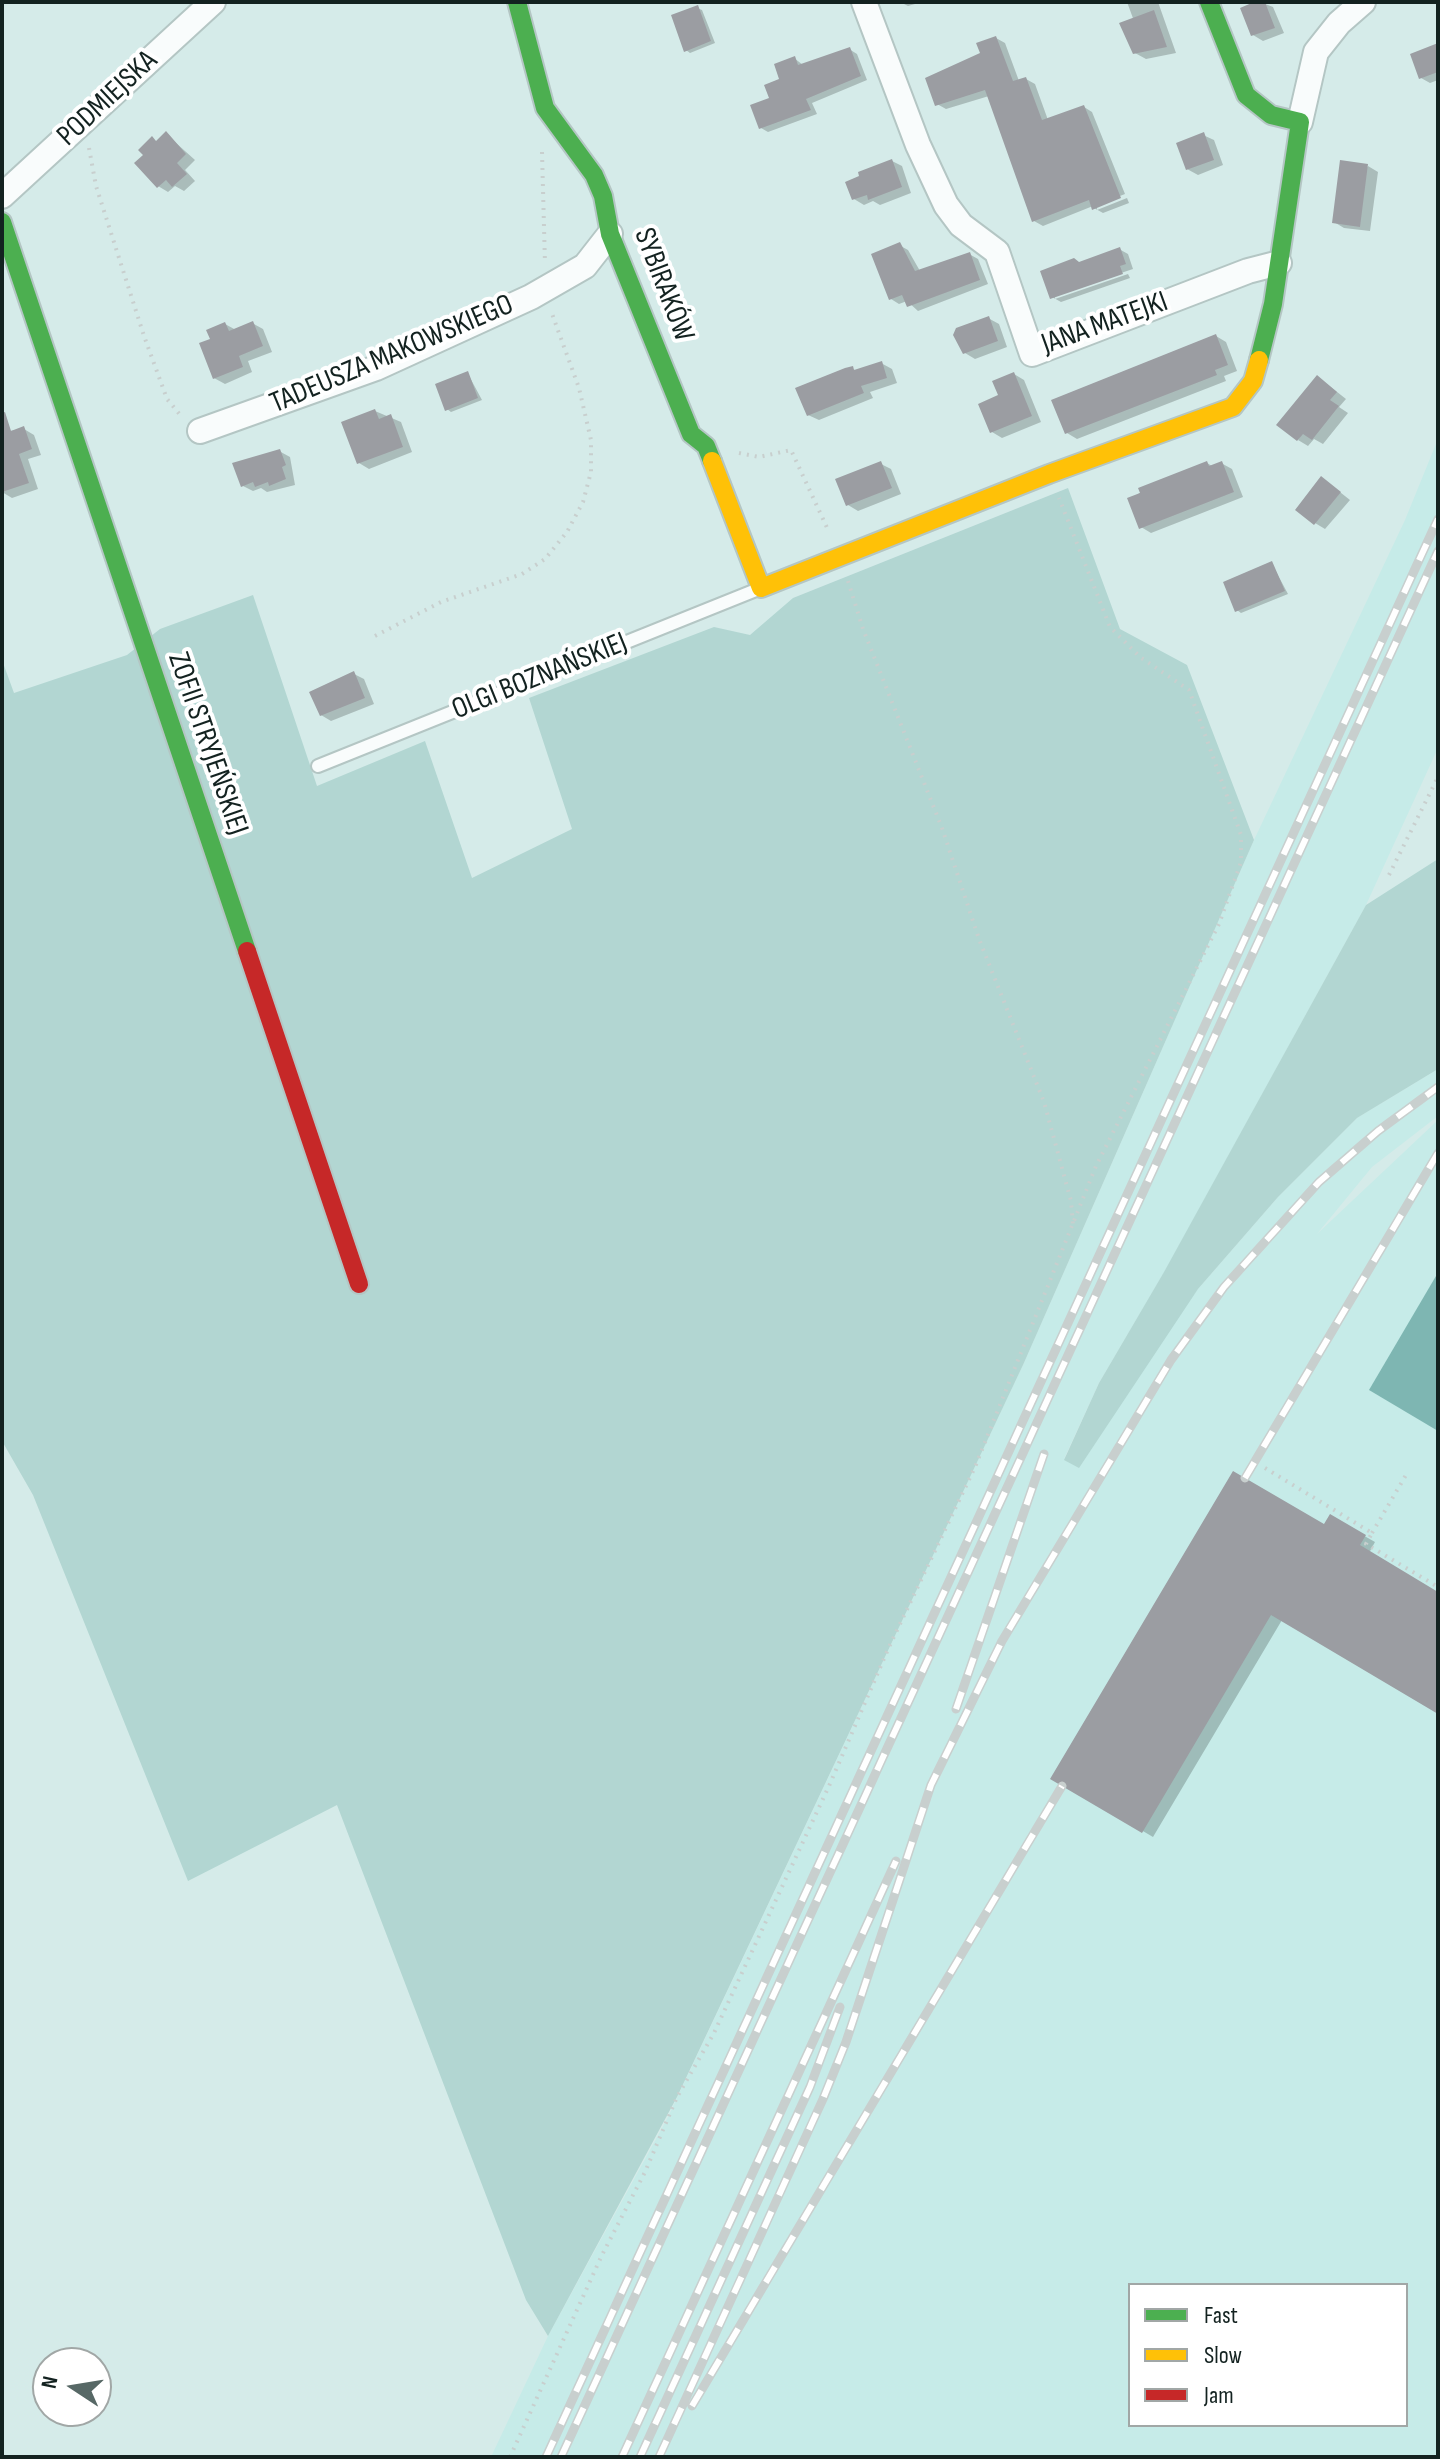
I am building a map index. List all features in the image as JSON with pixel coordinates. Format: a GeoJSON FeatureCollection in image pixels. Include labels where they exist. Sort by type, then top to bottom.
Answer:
{"type":"FeatureCollection","features":[{"type":"Feature","properties":{"kind":"street","name":"PODMIEJSKA"},"geometry":{"type":"LineString","coordinates":[[2,196],[213,2]]}},
{"type":"Feature","properties":{"kind":"street","name":"SYBIRAKÓW"},"geometry":{"type":"LineString","coordinates":[[517,2],[545,108],[594,175],[603,196],[610,234],[691,434],[706,446],[761,588]]}},
{"type":"Feature","properties":{"kind":"street","name":"JANA MATEJKI"},"geometry":{"type":"LineString","coordinates":[[864,2],[918,145],[946,205],[961,225],[997,252],[1032,354],[1248,271],[1279,263]]}},
{"type":"Feature","properties":{"kind":"street"},"geometry":{"type":"LineString","coordinates":[[1209,2],[1246,95],[1271,115],[1300,122]]}},
{"type":"Feature","properties":{"kind":"street"},"geometry":{"type":"LineString","coordinates":[[761,588],[1049,474],[1233,407],[1253,381],[1263,353],[1300,122],[1316,52],[1339,23],[1363,2]]}},
{"type":"Feature","properties":{"kind":"street","name":"ZOFII STRYJEŃSKIEJ"},"geometry":{"type":"LineString","coordinates":[[2,222],[359,1284]]}},
{"type":"Feature","properties":{"kind":"street","name":"TADEUSZA MAKOWSKIEGO"},"geometry":{"type":"LineString","coordinates":[[200,431],[376,368],[537,294],[585,266],[610,234]]}},
{"type":"Feature","properties":{"kind":"lane","name":"OLGI BOZNAŃSKIEJ"},"geometry":{"type":"LineString","coordinates":[[318,766],[761,588]]}},
{"type":"Feature","properties":{"kind":"path"},"geometry":{"type":"LineString","coordinates":[[84,122],[96,186],[167,399],[186,423],[200,431]]}},
{"type":"Feature","properties":{"kind":"path"},"geometry":{"type":"LineString","coordinates":[[375,636],[441,602],[522,574],[545,559],[567,532],[583,502],[591,472],[587,414],[537,294],[545,263],[543,146]]}},
{"type":"Feature","properties":{"kind":"path"},"geometry":{"type":"LineString","coordinates":[[706,446],[759,457],[791,450],[841,558],[863,629],[1044,1102],[1071,1201],[1073,1228]]}},
{"type":"Feature","properties":{"kind":"path"},"geometry":{"type":"LineString","coordinates":[[510,2457],[602,2255],[645,2172],[677,2097],[714,2033],[829,1786],[889,1647],[975,1467],[1102,1153],[1219,924],[1241,862],[1241,835],[1189,690],[1140,657],[1110,627],[1049,474]]}},
{"type":"Feature","properties":{"kind":"path"},"geometry":{"type":"LineString","coordinates":[[1389,875],[1438,777]]}},
{"type":"Feature","properties":{"kind":"path"},"geometry":{"type":"LineString","coordinates":[[1265,1468],[1372,1533]]}},
{"type":"Feature","properties":{"kind":"path"},"geometry":{"type":"LineString","coordinates":[[1406,1475],[1366,1544],[1438,1587]]}},
{"type":"Feature","properties":{"kind":"shaded area"},"geometry":{"type":"Polygon","coordinates":[[[1438,439],[1438,748],[1366,905],[1169,1264],[1099,1383],[1064,1459],[1198,1289],[1278,1197],[1357,1118],[1438,1069],[1438,1116],[1372,1167],[1317,1234],[1438,1120],[1438,2457],[491,2457],[548,2336],[667,2119],[1023,1365],[1254,840],[1405,520],[1438,439]]]}},
{"type":"Feature","properties":{"kind":"shaded area"},"geometry":{"type":"Polygon","coordinates":[[[1068,488],[1120,629],[1187,665],[1254,840],[1023,1365],[677,2097],[548,2336],[526,2300],[337,1805],[188,1881],[33,1495],[2,1441],[2,660],[14,693],[127,655],[160,629],[253,595],[317,786],[425,741],[472,878],[572,829],[529,698],[714,627],[750,635],[793,598],[1068,488]]]}},
{"type":"Feature","properties":{"kind":"shaded area"},"geometry":{"type":"Polygon","coordinates":[[[1438,859],[1438,1069],[1357,1118],[1278,1197],[1198,1289],[1079,1468],[1064,1460],[1099,1383],[1164,1272],[1366,905],[1438,859]]]}},
{"type":"Feature","properties":{"kind":"shaded area"},"geometry":{"type":"Polygon","coordinates":[[[1438,1277],[1438,1431],[1369,1390],[1438,1277]]]}},
{"type":"Feature","properties":{"kind":"building"},"geometry":{"type":"Polygon","coordinates":[[[1254,2],[1265,2],[1275,28],[1251,36],[1240,8],[1254,2]]]}},
{"type":"Feature","properties":{"kind":"building"},"geometry":{"type":"Polygon","coordinates":[[[698,5],[711,41],[684,52],[671,15],[698,5]]]}},
{"type":"Feature","properties":{"kind":"building"},"geometry":{"type":"Polygon","coordinates":[[[1154,10],[1167,47],[1133,54],[1119,23],[1154,10]]]}},
{"type":"Feature","properties":{"kind":"building"},"geometry":{"type":"Polygon","coordinates":[[[996,36],[1013,81],[1026,77],[1042,120],[1084,105],[1121,198],[1092,210],[1089,200],[1032,222],[985,90],[935,106],[925,78],[980,53],[976,43],[996,36]]]}},
{"type":"Feature","properties":{"kind":"building"},"geometry":{"type":"Polygon","coordinates":[[[1438,43],[1438,72],[1419,79],[1410,54],[1438,43]]]}},
{"type":"Feature","properties":{"kind":"building"},"geometry":{"type":"Polygon","coordinates":[[[850,47],[861,76],[806,99],[811,110],[759,129],[750,105],[769,98],[764,85],[779,79],[774,64],[795,56],[798,65],[850,47]]]}},
{"type":"Feature","properties":{"kind":"building"},"geometry":{"type":"Polygon","coordinates":[[[166,131],[186,154],[177,163],[187,174],[172,187],[166,180],[157,188],[134,163],[143,155],[138,150],[152,136],[156,141],[166,131]]]}},
{"type":"Feature","properties":{"kind":"building"},"geometry":{"type":"Polygon","coordinates":[[[1204,132],[1214,160],[1186,170],[1176,143],[1204,132]]]}},
{"type":"Feature","properties":{"kind":"building"},"geometry":{"type":"Polygon","coordinates":[[[892,159],[902,187],[868,200],[867,195],[852,200],[845,182],[859,176],[858,172],[892,159]]]}},
{"type":"Feature","properties":{"kind":"building"},"geometry":{"type":"Polygon","coordinates":[[[1340,160],[1368,164],[1360,227],[1332,223],[1340,160]]]}},
{"type":"Feature","properties":{"kind":"building"},"geometry":{"type":"Polygon","coordinates":[[[900,242],[915,271],[970,252],[980,280],[907,307],[902,295],[889,300],[871,254],[900,242]]]}},
{"type":"Feature","properties":{"kind":"building"},"geometry":{"type":"Polygon","coordinates":[[[1120,247],[1126,264],[1120,266],[1123,274],[1050,299],[1040,271],[1074,258],[1079,262],[1120,247]]]}},
{"type":"Feature","properties":{"kind":"building"},"geometry":{"type":"Polygon","coordinates":[[[989,316],[998,341],[963,354],[953,335],[956,328],[989,316]]]}},
{"type":"Feature","properties":{"kind":"building"},"geometry":{"type":"Polygon","coordinates":[[[253,321],[263,346],[239,356],[243,367],[213,379],[199,343],[210,339],[206,330],[225,322],[229,331],[253,321]]]}},
{"type":"Feature","properties":{"kind":"building"},"geometry":{"type":"Polygon","coordinates":[[[1216,334],[1228,365],[1215,370],[1217,375],[1065,434],[1051,400],[1216,334]]]}},
{"type":"Feature","properties":{"kind":"building"},"geometry":{"type":"Polygon","coordinates":[[[882,361],[887,378],[861,386],[864,393],[807,416],[795,388],[845,368],[853,366],[854,370],[882,361]]]}},
{"type":"Feature","properties":{"kind":"building"},"geometry":{"type":"Polygon","coordinates":[[[468,371],[478,398],[445,411],[435,384],[468,371]]]}},
{"type":"Feature","properties":{"kind":"building"},"geometry":{"type":"Polygon","coordinates":[[[1014,372],[1032,416],[990,433],[978,404],[998,395],[992,381],[1014,372]]]}},
{"type":"Feature","properties":{"kind":"building"},"geometry":{"type":"Polygon","coordinates":[[[1317,375],[1337,392],[1330,400],[1339,406],[1312,440],[1303,434],[1297,441],[1276,425],[1317,375]]]}},
{"type":"Feature","properties":{"kind":"building"},"geometry":{"type":"Polygon","coordinates":[[[375,409],[379,419],[391,414],[403,447],[357,464],[341,422],[375,409]]]}},
{"type":"Feature","properties":{"kind":"building"},"geometry":{"type":"Polygon","coordinates":[[[5,412],[11,431],[24,426],[32,449],[19,454],[29,483],[2,492],[2,413],[5,412]]]}},
{"type":"Feature","properties":{"kind":"building"},"geometry":{"type":"Polygon","coordinates":[[[280,449],[286,465],[282,467],[286,479],[269,486],[268,482],[255,487],[253,482],[241,487],[232,463],[280,449]]]}},
{"type":"Feature","properties":{"kind":"building"},"geometry":{"type":"Polygon","coordinates":[[[881,461],[892,488],[846,506],[835,479],[881,461]]]}},
{"type":"Feature","properties":{"kind":"building"},"geometry":{"type":"Polygon","coordinates":[[[1207,461],[1209,466],[1222,461],[1234,492],[1139,529],[1127,498],[1140,493],[1138,488],[1207,461]]]}},
{"type":"Feature","properties":{"kind":"building"},"geometry":{"type":"Polygon","coordinates":[[[1321,476],[1341,492],[1314,525],[1295,510],[1321,476]]]}},
{"type":"Feature","properties":{"kind":"building"},"geometry":{"type":"Polygon","coordinates":[[[1272,561],[1285,591],[1235,612],[1223,582],[1272,561]]]}},
{"type":"Feature","properties":{"kind":"building"},"geometry":{"type":"Polygon","coordinates":[[[354,671],[365,698],[320,716],[309,692],[354,671]]]}},
{"type":"Feature","properties":{"kind":"building"},"geometry":{"type":"Polygon","coordinates":[[[1233,1471],[1324,1524],[1330,1514],[1366,1535],[1360,1545],[1438,1592],[1438,1714],[1271,1615],[1142,1833],[1050,1779],[1233,1471]]]}},
{"type":"Feature","properties":{"kind":"railway"},"geometry":{"type":"LineString","coordinates":[[546,2457],[1438,519]]}},
{"type":"Feature","properties":{"kind":"railway"},"geometry":{"type":"LineString","coordinates":[[561,2457],[1438,551]]}},
{"type":"Feature","properties":{"kind":"railway"},"geometry":{"type":"LineString","coordinates":[[659,2457],[823,2099],[846,2042],[931,1785],[1002,1641],[1171,1360],[1224,1287],[1319,1182],[1378,1131],[1438,1087]]}},
{"type":"Feature","properties":{"kind":"railway"},"geometry":{"type":"LineString","coordinates":[[1245,1478],[1438,1153]]}},
{"type":"Feature","properties":{"kind":"railway"},"geometry":{"type":"LineString","coordinates":[[956,1709],[1044,1454]]}},
{"type":"Feature","properties":{"kind":"railway"},"geometry":{"type":"LineString","coordinates":[[692,2406],[1062,1786]]}},
{"type":"Feature","properties":{"kind":"railway"},"geometry":{"type":"LineString","coordinates":[[622,2457],[896,1861]]}},
{"type":"Feature","properties":{"kind":"railway"},"geometry":{"type":"LineString","coordinates":[[640,2457],[810,2087],[840,2007]]}},
{"type":"Feature","properties":{"kind":"traffic: fast"},"geometry":{"type":"LineString","coordinates":[[517,2],[545,108],[594,175],[603,196],[610,234],[691,434],[706,446],[712,461]]}},
{"type":"Feature","properties":{"kind":"traffic: fast"},"geometry":{"type":"LineString","coordinates":[[1209,2],[1246,95],[1271,115],[1300,122],[1273,304],[1259,360]]}},
{"type":"Feature","properties":{"kind":"traffic: fast"},"geometry":{"type":"LineString","coordinates":[[2,222],[247,951]]}},
{"type":"Feature","properties":{"kind":"traffic: slow"},"geometry":{"type":"LineString","coordinates":[[712,461],[761,588],[1049,474],[1233,407],[1253,381],[1259,360]]}},
{"type":"Feature","properties":{"kind":"traffic: jam"},"geometry":{"type":"LineString","coordinates":[[247,951],[359,1284]]}}]}
